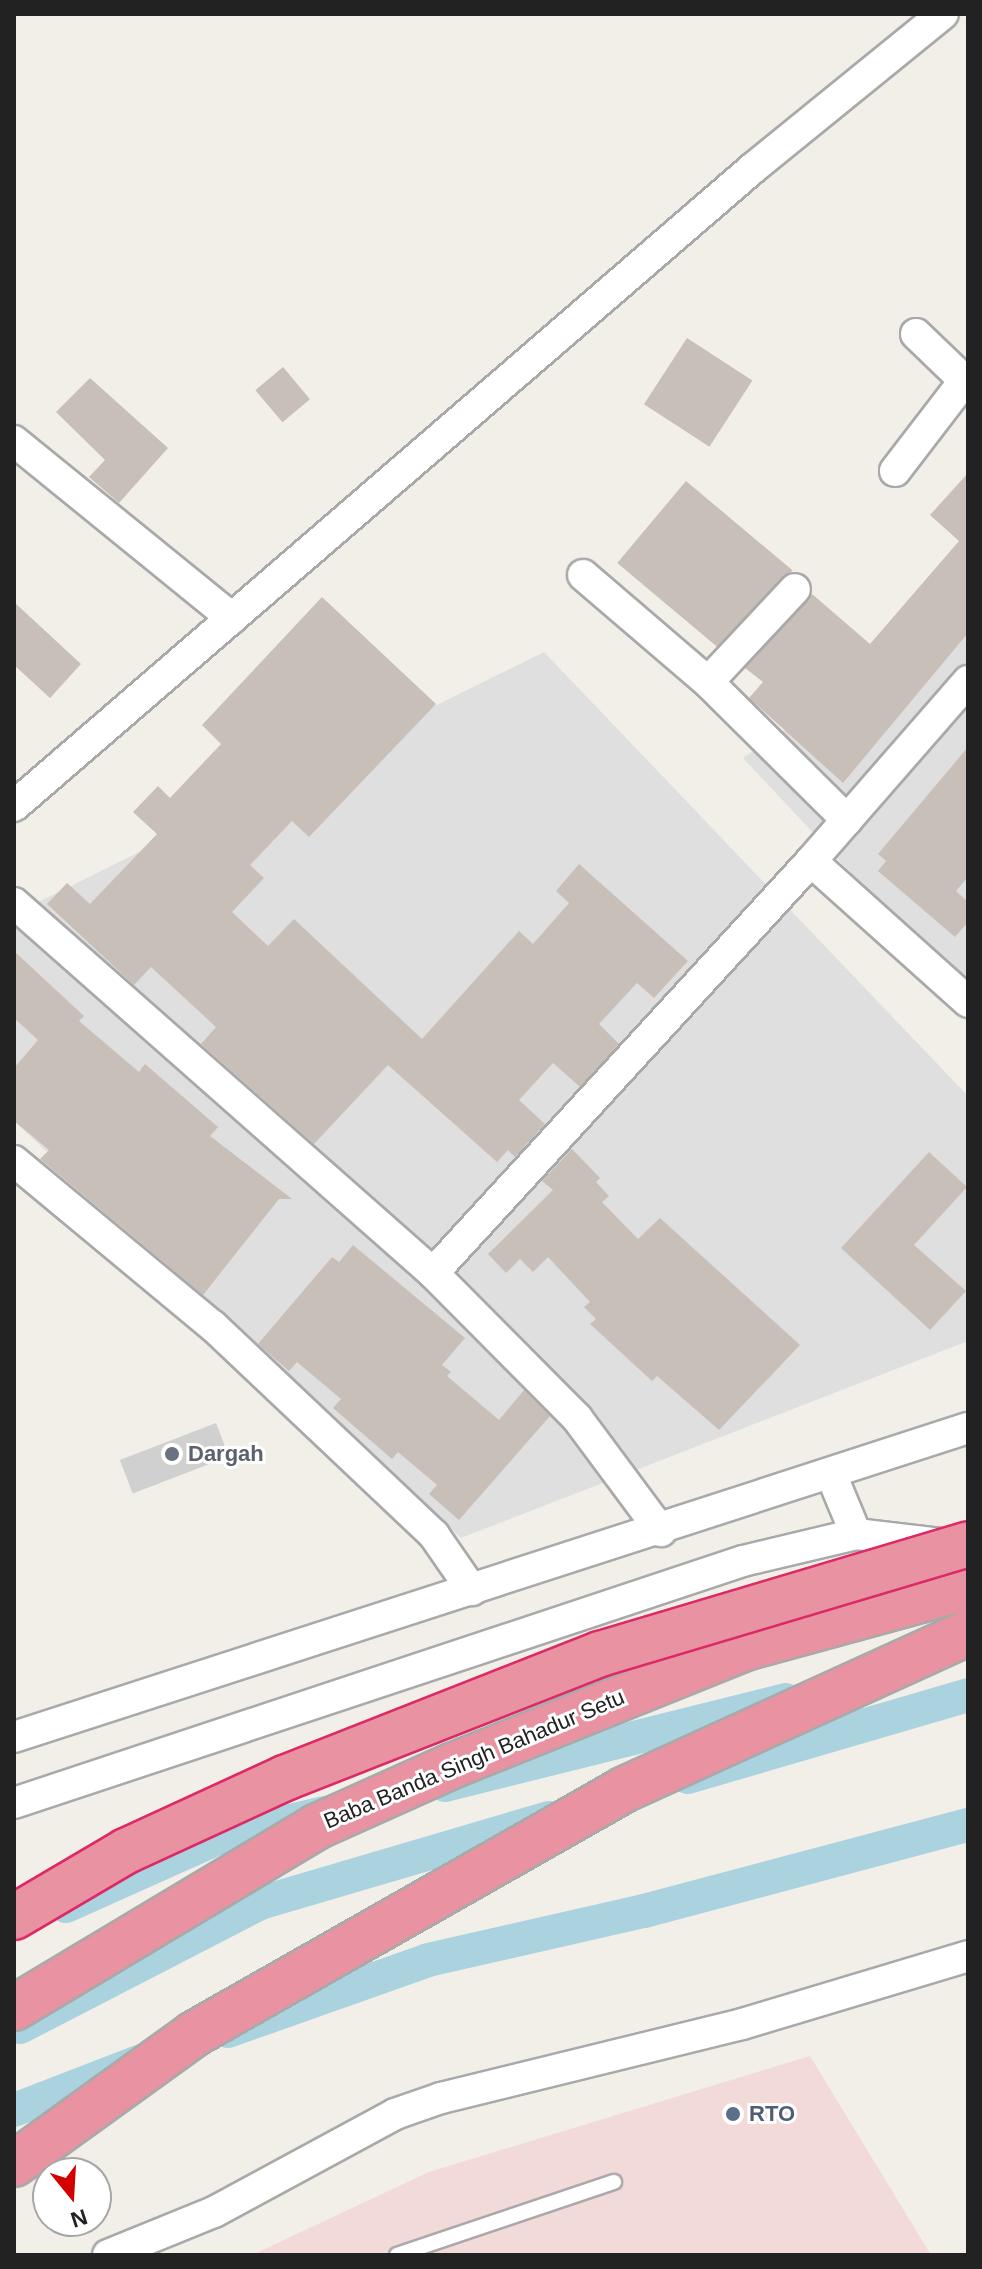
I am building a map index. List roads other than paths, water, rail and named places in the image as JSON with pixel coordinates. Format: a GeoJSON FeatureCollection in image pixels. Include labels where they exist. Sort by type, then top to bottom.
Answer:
{"type":"FeatureCollection","features":[{"type":"Feature","properties":{"kind":"highway"},"geometry":{"type":"LineString","coordinates":[[14,1897],[126,1851],[285,1778],[600,1654],[968,1546]]}},
{"type":"Feature","properties":{"kind":"highway","name":"Baba Banda Singh Bahadur Setu"},"geometry":{"type":"LineString","coordinates":[[14,2008],[316,1827],[452,1766],[745,1648],[968,1587]]}},
{"type":"Feature","properties":{"kind":"highway"},"geometry":{"type":"LineString","coordinates":[[14,2164],[194,2034],[623,1790],[968,1633]]}},
{"type":"Feature","properties":{"kind":"highway"},"geometry":{"type":"LineString","coordinates":[[14,1917],[126,1851]]}},
{"type":"Feature","properties":{"kind":"street"},"geometry":{"type":"LineString","coordinates":[[14,806],[752,169],[943,14]]}},
{"type":"Feature","properties":{"kind":"street"},"geometry":{"type":"LineString","coordinates":[[895,471],[967,380],[916,334]]}},
{"type":"Feature","properties":{"kind":"street"},"geometry":{"type":"LineString","coordinates":[[14,441],[232,618]]}},
{"type":"Feature","properties":{"kind":"street"},"geometry":{"type":"LineString","coordinates":[[583,575],[708,682],[847,820]]}},
{"type":"Feature","properties":{"kind":"street"},"geometry":{"type":"LineString","coordinates":[[708,682],[795,589]]}},
{"type":"Feature","properties":{"kind":"street"},"geometry":{"type":"LineString","coordinates":[[433,1273],[811,861],[968,681]]}},
{"type":"Feature","properties":{"kind":"street"},"geometry":{"type":"LineString","coordinates":[[811,861],[968,1002]]}},
{"type":"Feature","properties":{"kind":"street"},"geometry":{"type":"LineString","coordinates":[[14,903],[433,1273],[577,1418],[661,1531]]}},
{"type":"Feature","properties":{"kind":"street"},"geometry":{"type":"LineString","coordinates":[[14,1161],[213,1326],[434,1535],[472,1590]]}},
{"type":"Feature","properties":{"kind":"street"},"geometry":{"type":"LineString","coordinates":[[14,1737],[661,1531],[968,1428]]}},
{"type":"Feature","properties":{"kind":"street"},"geometry":{"type":"LineString","coordinates":[[831,1474],[856,1534]]}},
{"type":"Feature","properties":{"kind":"street"},"geometry":{"type":"LineString","coordinates":[[14,1803],[503,1637],[743,1561],[856,1534],[968,1546]]}},
{"type":"Feature","properties":{"kind":"street"},"geometry":{"type":"LineString","coordinates":[[108,2255],[261,2191],[395,2114],[441,2098],[742,2024],[968,1956]]}},
{"type":"Feature","properties":{"kind":"lane"},"geometry":{"type":"LineString","coordinates":[[397,2255],[614,2182]]}},
{"type":"Feature","properties":{"kind":"waterway"},"geometry":{"type":"LineString","coordinates":[[688,1777],[968,1695]]}},
{"type":"Feature","properties":{"kind":"waterway"},"geometry":{"type":"LineString","coordinates":[[445,1785],[786,1700]]}},
{"type":"Feature","properties":{"kind":"waterway"},"geometry":{"type":"LineString","coordinates":[[66,1906],[218,1838],[324,1813]]}},
{"type":"Feature","properties":{"kind":"waterway"},"geometry":{"type":"LineString","coordinates":[[20,2027],[260,1903],[549,1818]]}},
{"type":"Feature","properties":{"kind":"waterway"},"geometry":{"type":"LineString","coordinates":[[228,2031],[428,1960],[644,1911],[968,1825]]}},
{"type":"Feature","properties":{"kind":"waterway"},"geometry":{"type":"LineString","coordinates":[[14,2110],[141,2061]]}},
{"type":"Feature","properties":{"kind":"place","name":"Dargah"},"geometry":{"type":"Point","coordinates":[172,1454]}},
{"type":"Feature","properties":{"kind":"place","name":"RTO"},"geometry":{"type":"Point","coordinates":[733,2114]}}]}
